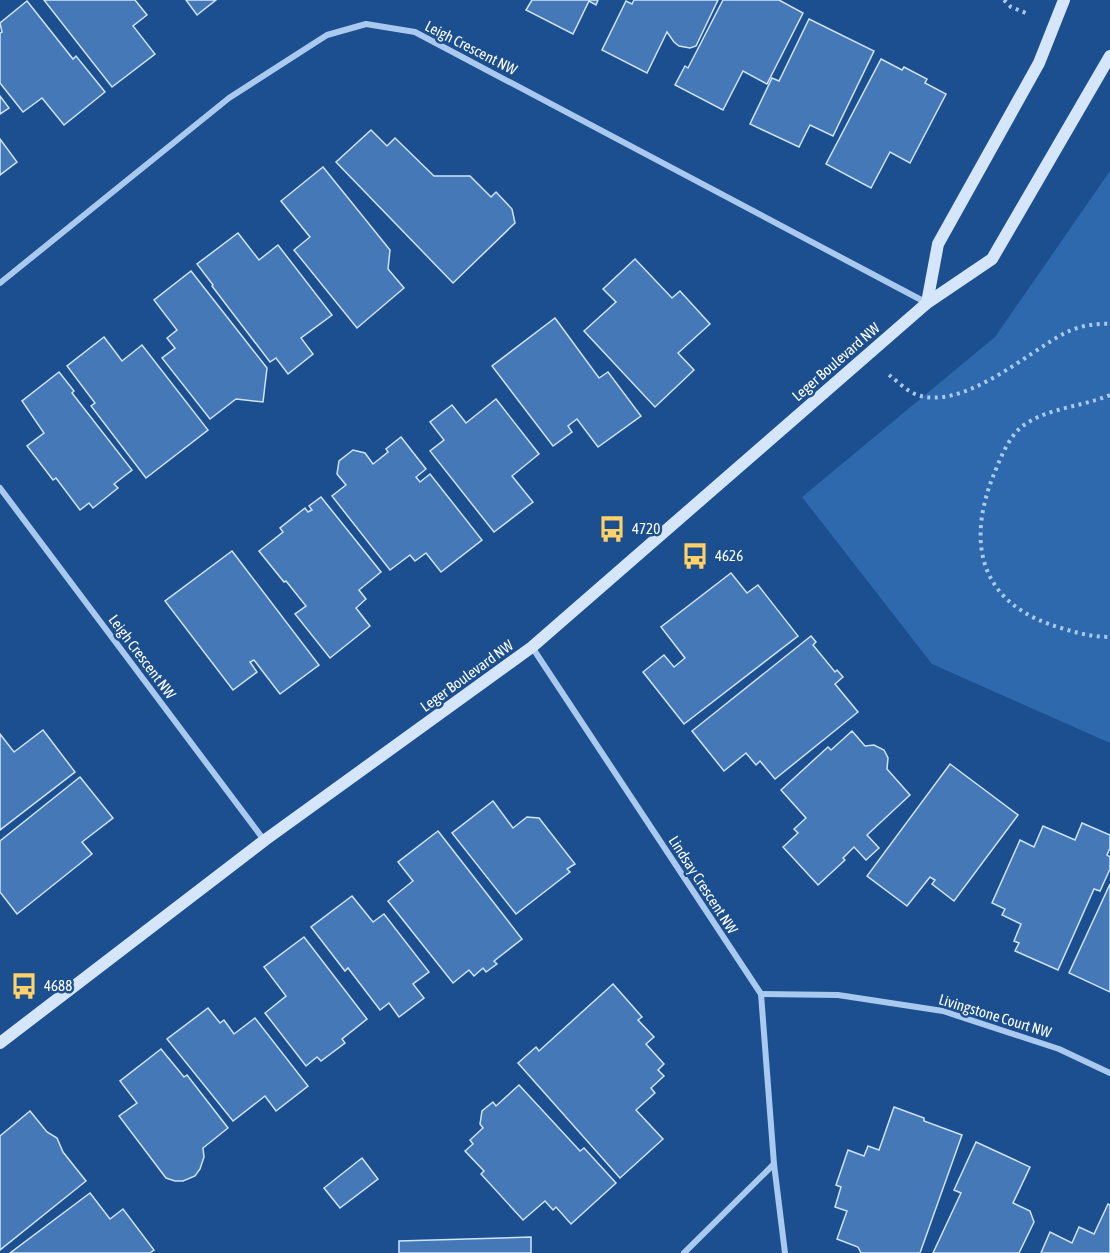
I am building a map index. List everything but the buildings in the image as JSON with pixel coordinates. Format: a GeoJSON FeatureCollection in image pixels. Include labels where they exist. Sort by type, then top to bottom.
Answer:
{"type":"FeatureCollection","features":[{"type":"Feature","properties":{"kind":"street"},"geometry":{"type":"LineString","coordinates":[[927,303],[938,244],[1039,63],[1064,0]]}},
{"type":"Feature","properties":{"kind":"street","name":"Leigh Crescent NW"},"geometry":{"type":"LineString","coordinates":[[0,283],[229,98],[327,35],[366,24],[415,32],[927,303]]}},
{"type":"Feature","properties":{"kind":"street","name":"Leger Boulevard NW"},"geometry":{"type":"LineString","coordinates":[[0,1043],[265,840],[532,647],[927,303],[992,259],[1110,56]]}},
{"type":"Feature","properties":{"kind":"street","name":"Leigh Crescent NW"},"geometry":{"type":"LineString","coordinates":[[0,488],[265,840]]}},
{"type":"Feature","properties":{"kind":"street","name":"Lindsay Crescent NW"},"geometry":{"type":"LineString","coordinates":[[532,647],[761,993],[774,1164],[784,1253]]}},
{"type":"Feature","properties":{"kind":"street","name":"Livingstone Court NW"},"geometry":{"type":"LineString","coordinates":[[761,993],[838,995],[944,1011],[1059,1049],[1110,1073]]}},
{"type":"Feature","properties":{"kind":"street"},"geometry":{"type":"LineString","coordinates":[[684,1253],[774,1164]]}},
{"type":"Feature","properties":{"kind":"path"},"geometry":{"type":"LineString","coordinates":[[865,357],[915,394],[947,396],[986,382],[1064,333],[1080,327],[1110,324]]}},
{"type":"Feature","properties":{"kind":"path"},"geometry":{"type":"LineString","coordinates":[[1110,395],[1047,413],[1023,426],[1006,447],[994,473],[985,499],[980,539],[984,565],[991,583],[1021,611],[1040,622],[1095,637],[1110,637]]}},
{"type":"Feature","properties":{"kind":"shaded area"},"geometry":{"type":"Polygon","coordinates":[[[1110,171],[1110,743],[932,664],[802,497],[995,337],[1110,171]]]}},
{"type":"Feature","properties":{"kind":"place","name":"4720"},"geometry":{"type":"Point","coordinates":[612,529]}},
{"type":"Feature","properties":{"kind":"place","name":"4626"},"geometry":{"type":"Point","coordinates":[695,556]}},
{"type":"Feature","properties":{"kind":"place","name":"4688"},"geometry":{"type":"Point","coordinates":[24,986]}}]}
